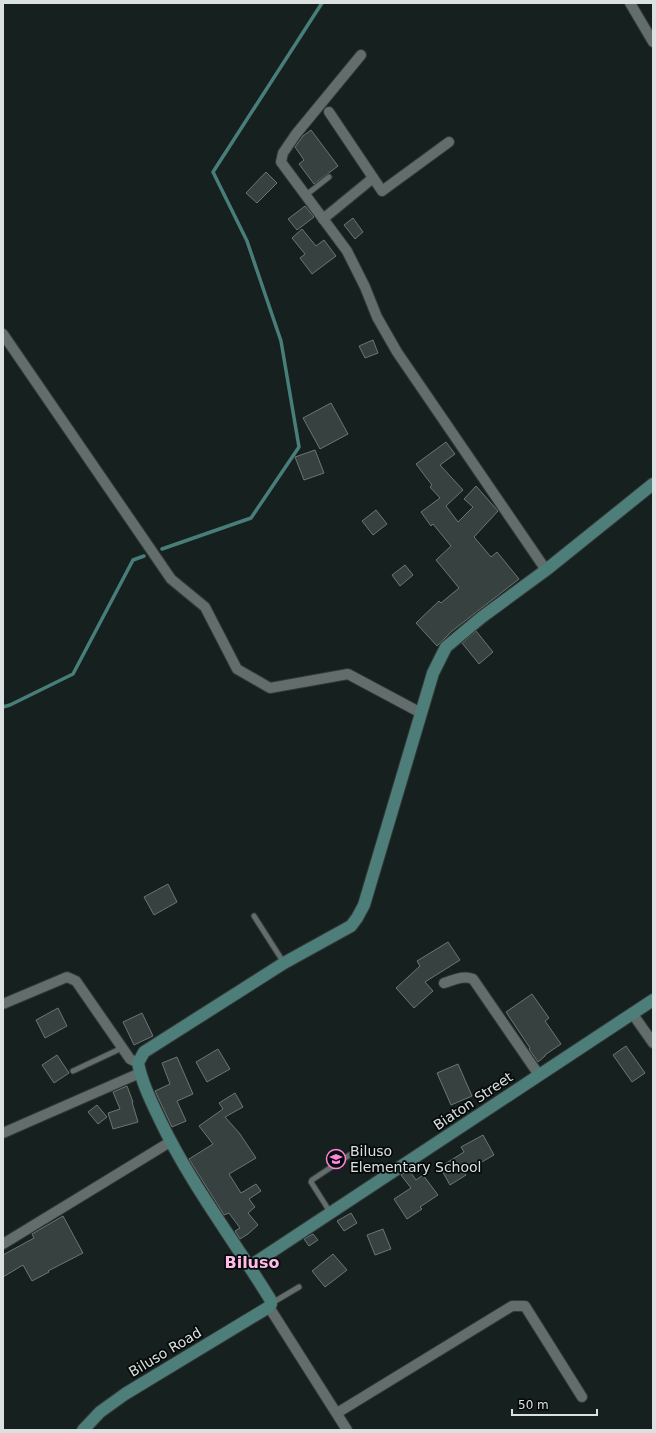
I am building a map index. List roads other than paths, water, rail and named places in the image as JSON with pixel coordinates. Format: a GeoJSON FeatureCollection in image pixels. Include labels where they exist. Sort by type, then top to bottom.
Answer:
{"type":"FeatureCollection","features":[{"type":"Feature","properties":{"kind":"street"},"geometry":{"type":"LineString","coordinates":[[630,3],[653,42]]}},
{"type":"Feature","properties":{"kind":"street"},"geometry":{"type":"LineString","coordinates":[[361,55],[339,80],[283,153],[281,162],[347,252],[365,287],[377,318],[397,352],[546,570]]}},
{"type":"Feature","properties":{"kind":"street"},"geometry":{"type":"LineString","coordinates":[[329,112],[382,191],[449,142]]}},
{"type":"Feature","properties":{"kind":"street"},"geometry":{"type":"LineString","coordinates":[[323,219],[373,178]]}},
{"type":"Feature","properties":{"kind":"street"},"geometry":{"type":"LineString","coordinates":[[3,334],[171,579],[204,607],[236,669],[270,688],[348,674],[421,713]]}},
{"type":"Feature","properties":{"kind":"street"},"geometry":{"type":"LineString","coordinates":[[3,1133],[139,1068],[144,1052],[284,963],[351,926],[364,905],[433,673],[446,647],[482,617],[546,570],[653,484]]}},
{"type":"Feature","properties":{"kind":"street"},"geometry":{"type":"LineString","coordinates":[[444,984],[468,976],[473,979],[539,1075]]}},
{"type":"Feature","properties":{"kind":"street"},"geometry":{"type":"LineString","coordinates":[[3,1004],[68,977],[76,981],[122,1048],[139,1068],[144,1087],[170,1142],[250,1266],[270,1299],[270,1306],[347,1430]]}},
{"type":"Feature","properties":{"kind":"street","name":"Biaton Street"},"geometry":{"type":"LineString","coordinates":[[250,1266],[331,1214],[653,1000]]}},
{"type":"Feature","properties":{"kind":"street"},"geometry":{"type":"LineString","coordinates":[[632,1013],[653,1043]]}},
{"type":"Feature","properties":{"kind":"street"},"geometry":{"type":"LineString","coordinates":[[3,1244],[170,1142]]}},
{"type":"Feature","properties":{"kind":"street","name":"Biluso Road"},"geometry":{"type":"LineString","coordinates":[[83,1430],[100,1412],[125,1394],[270,1306]]}},
{"type":"Feature","properties":{"kind":"street"},"geometry":{"type":"LineString","coordinates":[[337,1413],[512,1306],[525,1306],[582,1397]]}},
{"type":"Feature","properties":{"kind":"lane"},"geometry":{"type":"LineString","coordinates":[[306,195],[329,177]]}},
{"type":"Feature","properties":{"kind":"lane"},"geometry":{"type":"LineString","coordinates":[[254,916],[284,963]]}},
{"type":"Feature","properties":{"kind":"lane"},"geometry":{"type":"LineString","coordinates":[[73,1071],[122,1048]]}},
{"type":"Feature","properties":{"kind":"lane"},"geometry":{"type":"LineString","coordinates":[[331,1214],[311,1182],[351,1154]]}},
{"type":"Feature","properties":{"kind":"lane"},"geometry":{"type":"LineString","coordinates":[[270,1306],[299,1287]]}},
{"type":"Feature","properties":{"kind":"waterway"},"geometry":{"type":"LineString","coordinates":[[162,549],[251,518],[299,447],[281,341],[247,241],[213,172],[322,3]]}},
{"type":"Feature","properties":{"kind":"waterway"},"geometry":{"type":"LineString","coordinates":[[3,707],[73,674],[133,560],[144,556]]}},
{"type":"Feature","properties":{"kind":"place","name":"Biluso Elementary School"},"geometry":{"type":"Point","coordinates":[336,1159]}},
{"type":"Feature","properties":{"kind":"district","name":"Biluso"},"geometry":{"type":"Point","coordinates":[252,1262]}}]}
